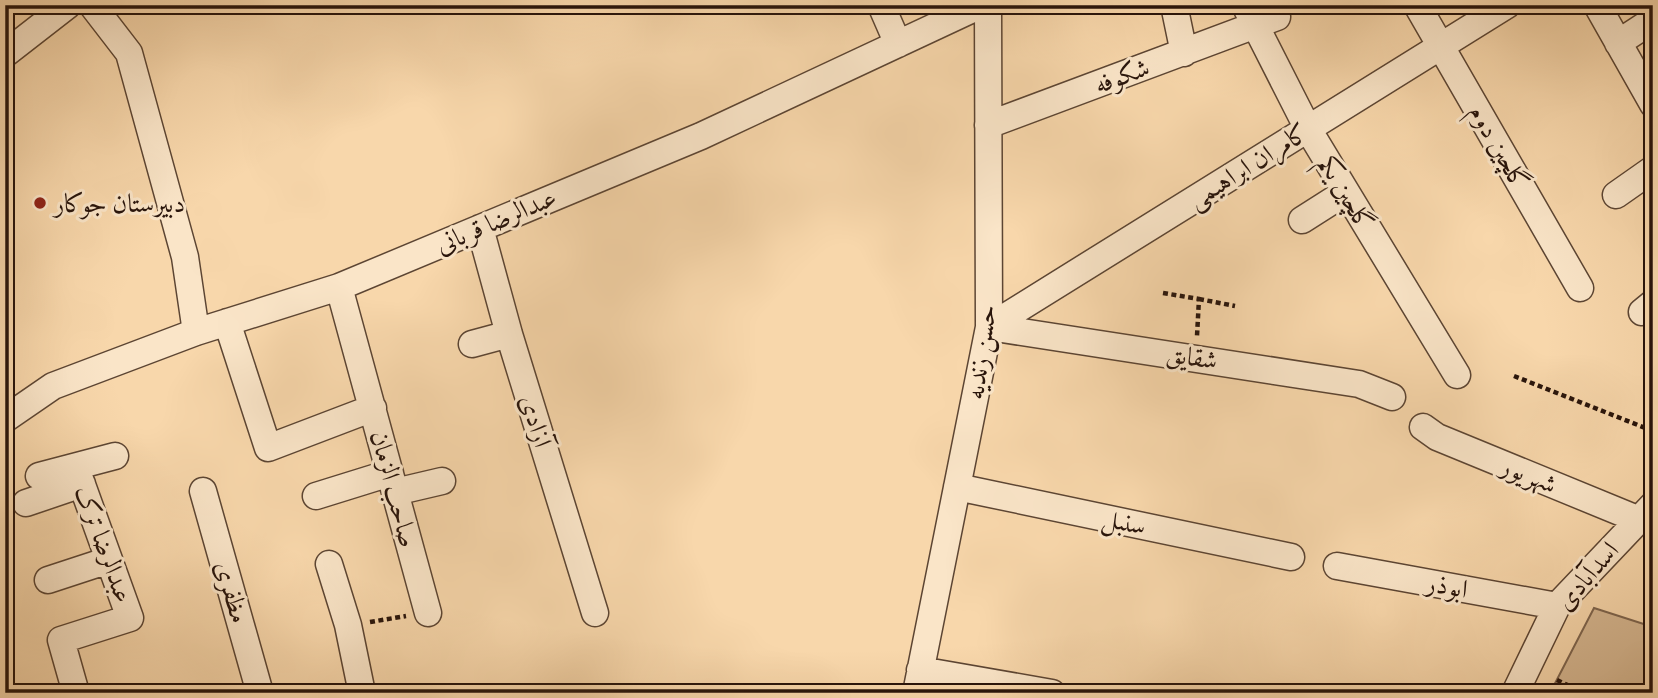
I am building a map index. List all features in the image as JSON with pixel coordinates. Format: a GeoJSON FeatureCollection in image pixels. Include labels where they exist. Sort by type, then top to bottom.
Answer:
{"type":"FeatureCollection","features":[{"type":"Feature","properties":{"kind":"street"},"geometry":{"type":"LineString","coordinates":[[5,54],[68,5]]}},
{"type":"Feature","properties":{"kind":"street"},"geometry":{"type":"LineString","coordinates":[[92,5],[129,53],[185,257],[196,332]]}},
{"type":"Feature","properties":{"kind":"street"},"geometry":{"type":"LineString","coordinates":[[881,5],[898,44]]}},
{"type":"Feature","properties":{"kind":"street","name":"عبدالرضا قربانی"},"geometry":{"type":"LineString","coordinates":[[5,419],[53,386],[196,332],[339,287],[701,135],[981,5]]}},
{"type":"Feature","properties":{"kind":"street","name":"حسن زندیه"},"geometry":{"type":"LineString","coordinates":[[918,681],[989,327],[988,5]]}},
{"type":"Feature","properties":{"kind":"street"},"geometry":{"type":"LineString","coordinates":[[1174,5],[1184,53]]}},
{"type":"Feature","properties":{"kind":"street","name":"گلچین دوم"},"geometry":{"type":"LineString","coordinates":[[1417,5],[1580,288]]}},
{"type":"Feature","properties":{"kind":"street","name":"کامران ابراهیمی"},"geometry":{"type":"LineString","coordinates":[[989,327],[1507,5]]}},
{"type":"Feature","properties":{"kind":"street"},"geometry":{"type":"LineString","coordinates":[[1597,5],[1653,104]]}},
{"type":"Feature","properties":{"kind":"street","name":"شکوفه"},"geometry":{"type":"LineString","coordinates":[[989,125],[1184,53],[1259,17]]}},
{"type":"Feature","properties":{"kind":"street","name":"گلچین یکم"},"geometry":{"type":"LineString","coordinates":[[1259,17],[1307,129],[1457,375]]}},
{"type":"Feature","properties":{"kind":"street"},"geometry":{"type":"LineString","coordinates":[[1618,43],[1650,22]]}},
{"type":"Feature","properties":{"kind":"street"},"geometry":{"type":"LineString","coordinates":[[1616,195],[1653,169]]}},
{"type":"Feature","properties":{"kind":"street"},"geometry":{"type":"LineString","coordinates":[[1302,220],[1346,192]]}},
{"type":"Feature","properties":{"kind":"street","name":"آزادی"},"geometry":{"type":"LineString","coordinates":[[480,228],[509,334],[595,613]]}},
{"type":"Feature","properties":{"kind":"street","name":"صاحب الزمان"},"geometry":{"type":"LineString","coordinates":[[339,287],[428,613]]}},
{"type":"Feature","properties":{"kind":"street"},"geometry":{"type":"LineString","coordinates":[[228,322],[268,448],[373,408]]}},
{"type":"Feature","properties":{"kind":"street","name":"شقایق"},"geometry":{"type":"LineString","coordinates":[[989,327],[1360,384],[1392,397]]}},
{"type":"Feature","properties":{"kind":"street"},"geometry":{"type":"LineString","coordinates":[[472,344],[509,334]]}},
{"type":"Feature","properties":{"kind":"street","name":"شهریور"},"geometry":{"type":"LineString","coordinates":[[1423,427],[1437,437],[1645,512]]}},
{"type":"Feature","properties":{"kind":"street"},"geometry":{"type":"LineString","coordinates":[[26,503],[115,456]]}},
{"type":"Feature","properties":{"kind":"street"},"geometry":{"type":"LineString","coordinates":[[39,476],[79,476]]}},
{"type":"Feature","properties":{"kind":"street","name":"عبدالرضا ترک"},"geometry":{"type":"LineString","coordinates":[[76,693],[61,640],[131,618],[79,476]]}},
{"type":"Feature","properties":{"kind":"street"},"geometry":{"type":"LineString","coordinates":[[316,496],[392,482],[442,481]]}},
{"type":"Feature","properties":{"kind":"street","name":"سنبل"},"geometry":{"type":"LineString","coordinates":[[957,487],[1291,557]]}},
{"type":"Feature","properties":{"kind":"street","name":"مظفری"},"geometry":{"type":"LineString","coordinates":[[203,491],[260,693]]}},
{"type":"Feature","properties":{"kind":"street","name":"اسدآبادی"},"geometry":{"type":"LineString","coordinates":[[1515,693],[1557,606],[1645,512]]}},
{"type":"Feature","properties":{"kind":"street"},"geometry":{"type":"LineString","coordinates":[[48,580],[109,560]]}},
{"type":"Feature","properties":{"kind":"street"},"geometry":{"type":"LineString","coordinates":[[329,564],[348,625],[362,693]]}},
{"type":"Feature","properties":{"kind":"street","name":"ابوذر"},"geometry":{"type":"LineString","coordinates":[[1337,566],[1557,606]]}},
{"type":"Feature","properties":{"kind":"street"},"geometry":{"type":"LineString","coordinates":[[918,681],[1052,693]]}},
{"type":"Feature","properties":{"kind":"path"},"geometry":{"type":"LineString","coordinates":[[1163,293],[1235,306]]}},
{"type":"Feature","properties":{"kind":"path"},"geometry":{"type":"LineString","coordinates":[[1196,358],[1199,299]]}},
{"type":"Feature","properties":{"kind":"path"},"geometry":{"type":"LineString","coordinates":[[1514,376],[1653,431]]}},
{"type":"Feature","properties":{"kind":"path"},"geometry":{"type":"LineString","coordinates":[[348,625],[428,613]]}},
{"type":"Feature","properties":{"kind":"path"},"geometry":{"type":"LineString","coordinates":[[1557,680],[1584,693]]}},
{"type":"Feature","properties":{"kind":"shaded area"},"geometry":{"type":"Polygon","coordinates":[[[1594,608],[1653,627],[1653,693],[1550,693],[1594,608]]]}},
{"type":"Feature","properties":{"kind":"place","name":"دبیرستان جوکار"},"geometry":{"type":"Point","coordinates":[40,203]}}]}
